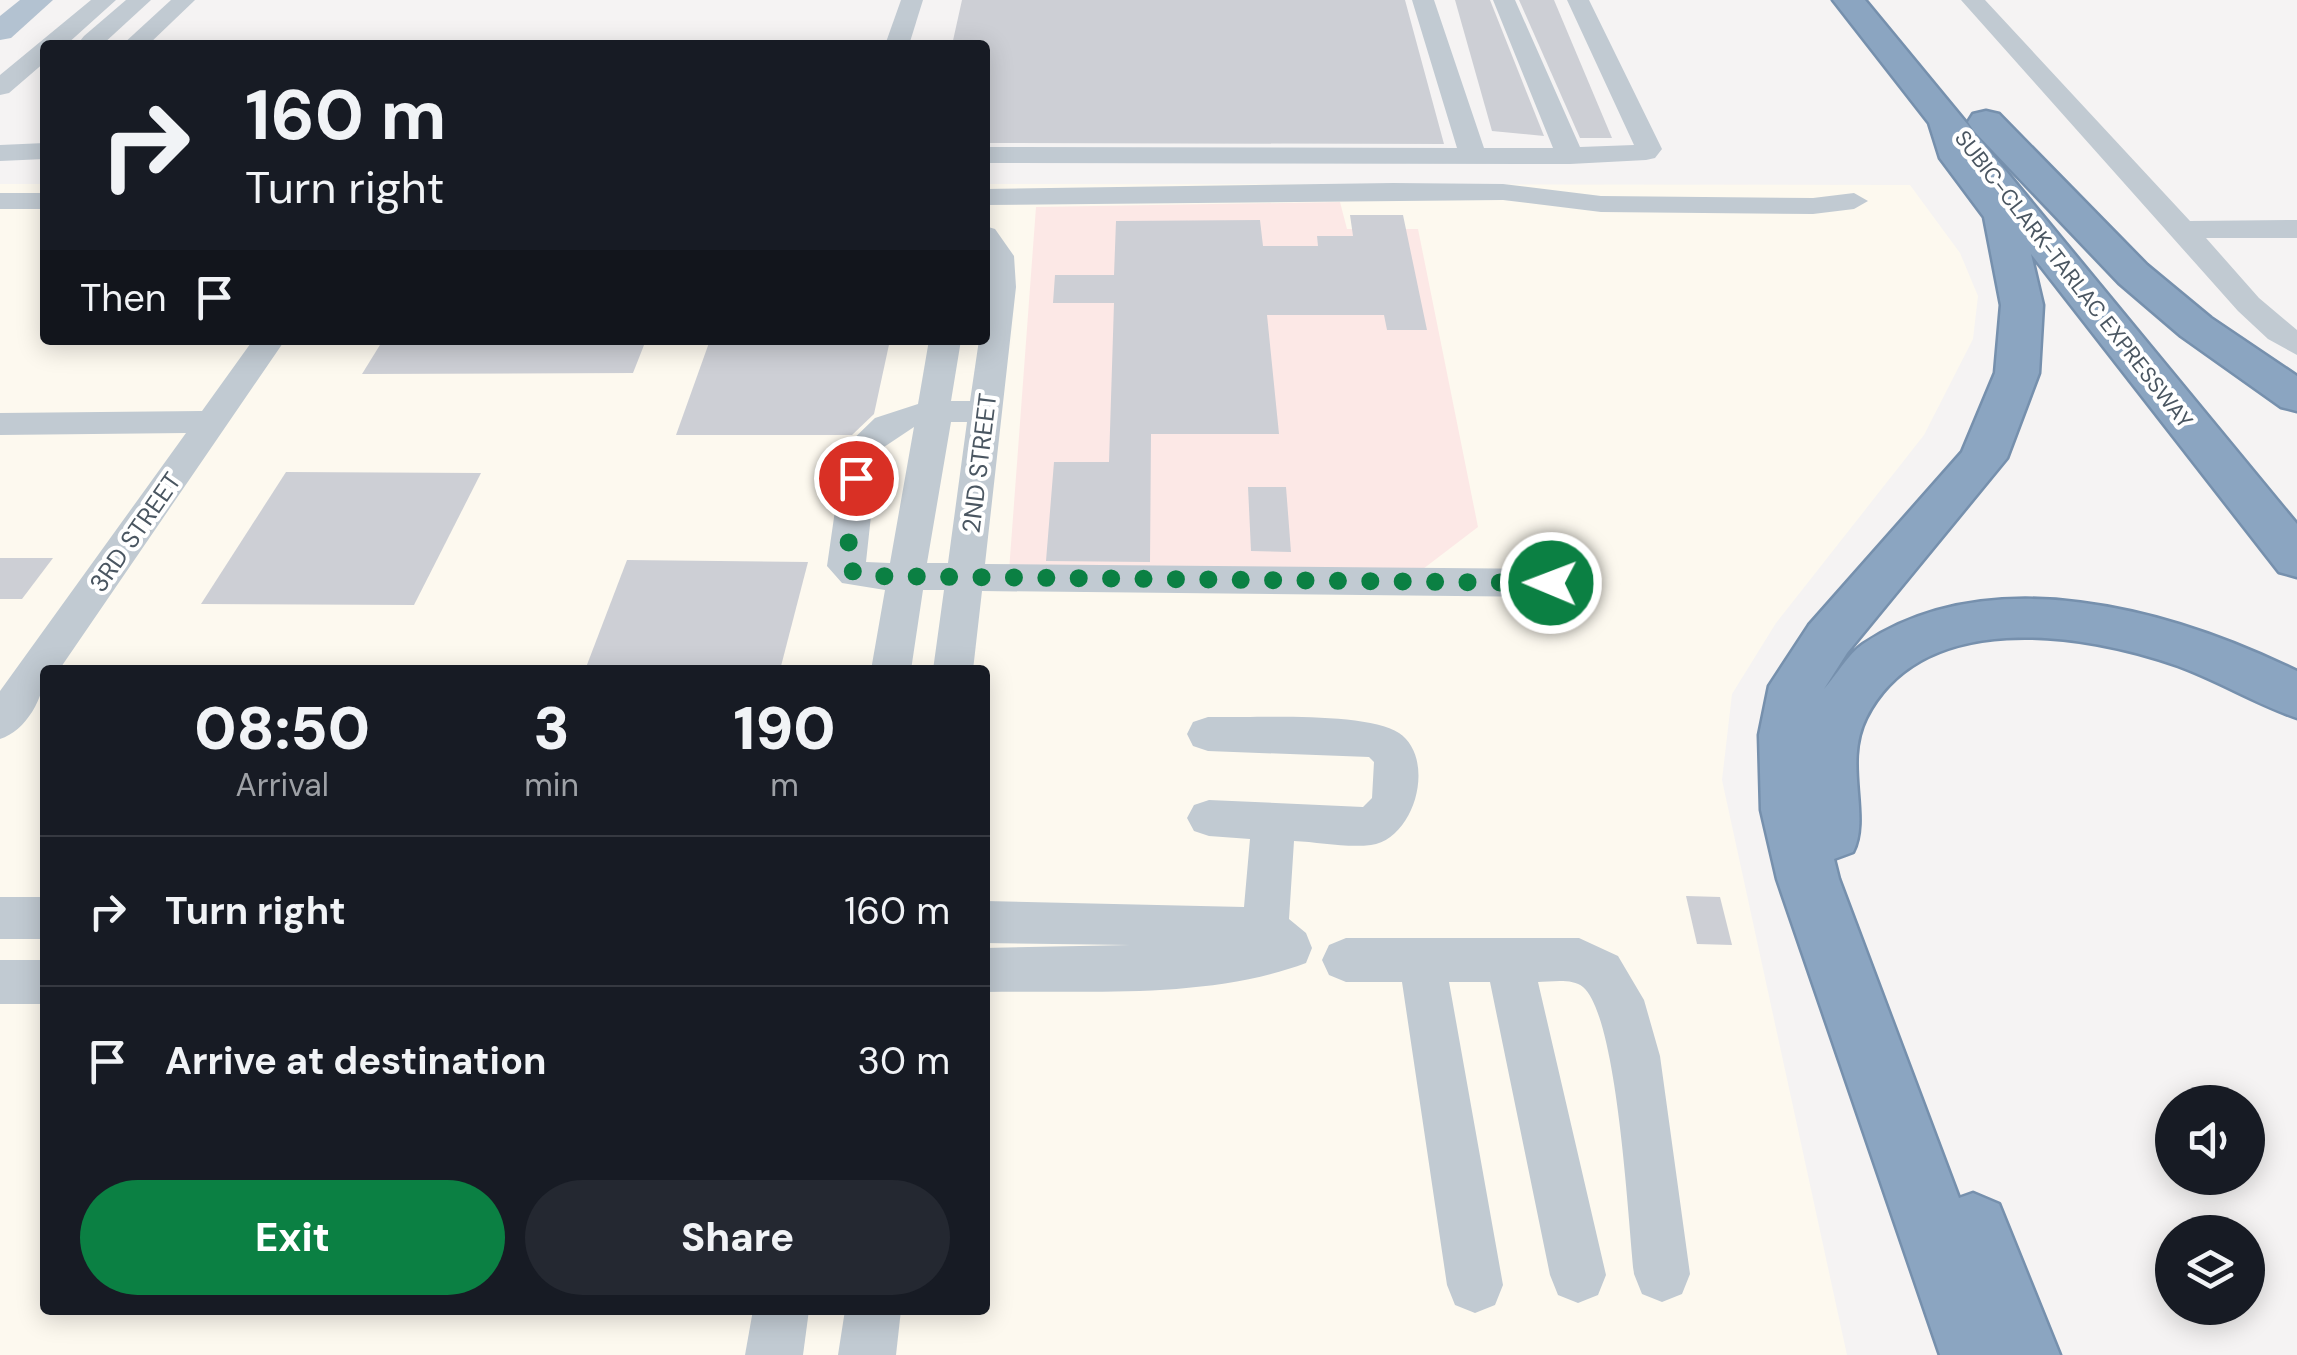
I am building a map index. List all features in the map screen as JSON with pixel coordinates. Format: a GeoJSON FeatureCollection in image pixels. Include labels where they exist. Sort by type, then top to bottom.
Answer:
{"type":"FeatureCollection","features":[{"type":"Feature","properties":{"kind":"highway","name":"SUBIC-CLARK-TARLAC EXPRESSWAY"},"geometry":{"type":"LineString","coordinates":[[1849,0],[1960,113],[2297,498]]}},
{"type":"Feature","properties":{"kind":"highway","name":"SUBIC-CLARK-TARLAC EXPRESSWAY"},"geometry":{"type":"LineString","coordinates":[[1880,0],[1960,113],[2297,559]]}},
{"type":"Feature","properties":{"kind":"highway"},"geometry":{"type":"LineString","coordinates":[[1960,113],[2051,186],[2132,274],[2226,350],[2297,397]]}},
{"type":"Feature","properties":{"kind":"highway"},"geometry":{"type":"LineString","coordinates":[[1960,113],[1958,158],[2003,216],[2022,305],[2017,373],[1983,458],[1828,638],[1797,686],[1788,735],[1792,810],[1808,879],[1979,1355]]}},
{"type":"Feature","properties":{"kind":"highway"},"geometry":{"type":"LineString","coordinates":[[2021,1355],[1848,899],[1825,807],[1829,736],[1863,672],[1888,652],[1924,635],[1968,623],[2021,618],[2072,620],[2197,648],[2297,696]]}},
{"type":"Feature","properties":{"kind":"main road"},"geometry":{"type":"LineString","coordinates":[[0,30],[38,0]]}},
{"type":"Feature","properties":{"kind":"street"},"geometry":{"type":"LineString","coordinates":[[58,40],[105,0]]}},
{"type":"Feature","properties":{"kind":"street"},"geometry":{"type":"LineString","coordinates":[[94,40],[140,0]]}},
{"type":"Feature","properties":{"kind":"street"},"geometry":{"type":"LineString","coordinates":[[140,40],[184,0]]}},
{"type":"Feature","properties":{"kind":"street"},"geometry":{"type":"LineString","coordinates":[[166,40],[206,0]]}},
{"type":"Feature","properties":{"kind":"street"},"geometry":{"type":"LineString","coordinates":[[900,40],[912,0]]}},
{"type":"Feature","properties":{"kind":"street"},"geometry":{"type":"LineString","coordinates":[[1423,0],[1473,155]]}},
{"type":"Feature","properties":{"kind":"street"},"geometry":{"type":"LineString","coordinates":[[1504,0],[1570,156]]}},
{"type":"Feature","properties":{"kind":"street"},"geometry":{"type":"LineString","coordinates":[[990,154],[1640,154],[1648,149],[1578,0]]}},
{"type":"Feature","properties":{"kind":"street"},"geometry":{"type":"LineString","coordinates":[[1972,0],[2182,230],[2240,300],[2297,344]]}},
{"type":"Feature","properties":{"kind":"street"},"geometry":{"type":"LineString","coordinates":[[0,88],[40,54]]}},
{"type":"Feature","properties":{"kind":"street"},"geometry":{"type":"LineString","coordinates":[[0,153],[40,151]]}},
{"type":"Feature","properties":{"kind":"street"},"geometry":{"type":"LineString","coordinates":[[1282,192],[1285,228]]}},
{"type":"Feature","properties":{"kind":"street"},"geometry":{"type":"LineString","coordinates":[[990,197],[1503,192],[1601,204],[1813,206],[1854,201]]}},
{"type":"Feature","properties":{"kind":"street"},"geometry":{"type":"LineString","coordinates":[[0,201],[40,201]]}},
{"type":"Feature","properties":{"kind":"street"},"geometry":{"type":"LineString","coordinates":[[0,226],[40,226]]}},
{"type":"Feature","properties":{"kind":"street"},"geometry":{"type":"LineString","coordinates":[[2182,230],[2297,229]]}},
{"type":"Feature","properties":{"kind":"street","name":"2ND STREET"},"geometry":{"type":"LineString","coordinates":[[954,665],[1001,287],[999,245]]}},
{"type":"Feature","properties":{"kind":"street","name":"3RD STREET"},"geometry":{"type":"LineString","coordinates":[[41,665],[266,345]]}},
{"type":"Feature","properties":{"kind":"street","name":"2ND STREET"},"geometry":{"type":"LineString","coordinates":[[892,665],[943,345]]}},
{"type":"Feature","properties":{"kind":"street"},"geometry":{"type":"LineString","coordinates":[[985,411],[934,412],[898,419],[871,434],[861,448],[850,508],[846,566],[870,576],[1551,583]]}},
{"type":"Feature","properties":{"kind":"street"},"geometry":{"type":"LineString","coordinates":[[0,424],[212,422]]}},
{"type":"Feature","properties":{"kind":"street","name":"3RD STREET"},"geometry":{"type":"LineString","coordinates":[[0,723],[40,666]]}},
{"type":"Feature","properties":{"kind":"street"},"geometry":{"type":"LineString","coordinates":[[1208,734],[1366,738],[1384,745],[1394,757],[1396,800],[1388,815],[1371,826],[1208,818]]}},
{"type":"Feature","properties":{"kind":"street"},"geometry":{"type":"LineString","coordinates":[[1239,938],[1272,821]]}},
{"type":"Feature","properties":{"kind":"street"},"geometry":{"type":"LineString","coordinates":[[0,918],[40,918]]}},
{"type":"Feature","properties":{"kind":"street"},"geometry":{"type":"LineString","coordinates":[[990,922],[1239,938]]}},
{"type":"Feature","properties":{"kind":"street"},"geometry":{"type":"LineString","coordinates":[[990,970],[1144,966],[1239,938]]}},
{"type":"Feature","properties":{"kind":"street"},"geometry":{"type":"LineString","coordinates":[[1346,960],[1579,960],[1600,972],[1620,1000],[1635,1056],[1662,1274]]}},
{"type":"Feature","properties":{"kind":"street"},"geometry":{"type":"LineString","coordinates":[[1422,960],[1475,1285]]}},
{"type":"Feature","properties":{"kind":"street"},"geometry":{"type":"LineString","coordinates":[[1509,960],[1578,1275]]}},
{"type":"Feature","properties":{"kind":"street"},"geometry":{"type":"LineString","coordinates":[[0,982],[40,982]]}},
{"type":"Feature","properties":{"kind":"street"},"geometry":{"type":"LineString","coordinates":[[774,1355],[780,1315]]}},
{"type":"Feature","properties":{"kind":"street"},"geometry":{"type":"LineString","coordinates":[[867,1355],[872,1315]]}},
{"type":"Feature","properties":{"kind":"shaded area"},"geometry":{"type":"Polygon","coordinates":[[[0,184],[40,184],[40,345],[990,345],[990,184],[1910,185],[1960,253],[1978,296],[1973,339],[1924,435],[1776,623],[1732,694],[1722,780],[1847,1355],[0,1355],[0,184]]]}},
{"type":"Feature","properties":{"kind":"shaded area"},"geometry":{"type":"Polygon","coordinates":[[[1340,202],[1347,229],[1418,229],[1478,527],[1419,572],[1009,571],[1036,207],[1340,202]]]}},
{"type":"Feature","properties":{"kind":"building"},"geometry":{"type":"Polygon","coordinates":[[[962,0],[1405,0],[1444,144],[990,143],[990,40],[953,40],[962,0]]]}},
{"type":"Feature","properties":{"kind":"building"},"geometry":{"type":"Polygon","coordinates":[[[1455,0],[1490,0],[1544,136],[1492,131],[1455,0]]]}},
{"type":"Feature","properties":{"kind":"building"},"geometry":{"type":"Polygon","coordinates":[[[1519,0],[1554,0],[1612,138],[1580,138],[1519,0]]]}},
{"type":"Feature","properties":{"kind":"building"},"geometry":{"type":"Polygon","coordinates":[[[1350,215],[1403,215],[1427,330],[1387,330],[1384,315],[1267,315],[1279,434],[1151,434],[1150,562],[1046,561],[1054,462],[1109,462],[1114,303],[1053,303],[1055,275],[1114,275],[1116,221],[1260,220],[1263,246],[1318,246],[1317,236],[1353,236],[1350,215]]]}},
{"type":"Feature","properties":{"kind":"building"},"geometry":{"type":"Polygon","coordinates":[[[380,345],[644,345],[633,373],[362,374],[380,345]]]}},
{"type":"Feature","properties":{"kind":"building"},"geometry":{"type":"Polygon","coordinates":[[[708,345],[889,345],[874,414],[852,435],[676,435],[708,345]]]}},
{"type":"Feature","properties":{"kind":"building"},"geometry":{"type":"Polygon","coordinates":[[[286,472],[481,473],[414,605],[201,604],[286,472]]]}},
{"type":"Feature","properties":{"kind":"building"},"geometry":{"type":"Polygon","coordinates":[[[1248,487],[1286,487],[1291,552],[1251,551],[1248,487]]]}},
{"type":"Feature","properties":{"kind":"building"},"geometry":{"type":"Polygon","coordinates":[[[0,558],[53,558],[22,599],[0,599],[0,558]]]}},
{"type":"Feature","properties":{"kind":"building"},"geometry":{"type":"Polygon","coordinates":[[[627,560],[808,562],[781,665],[587,665],[627,560]]]}},
{"type":"Feature","properties":{"kind":"building"},"geometry":{"type":"Polygon","coordinates":[[[1686,896],[1720,897],[1732,945],[1697,944],[1686,896]]]}},
{"type":"Feature","properties":{"kind":"route"},"geometry":{"type":"LineString","coordinates":[[856,478],[846,566],[870,576],[1551,583]]}}]}
